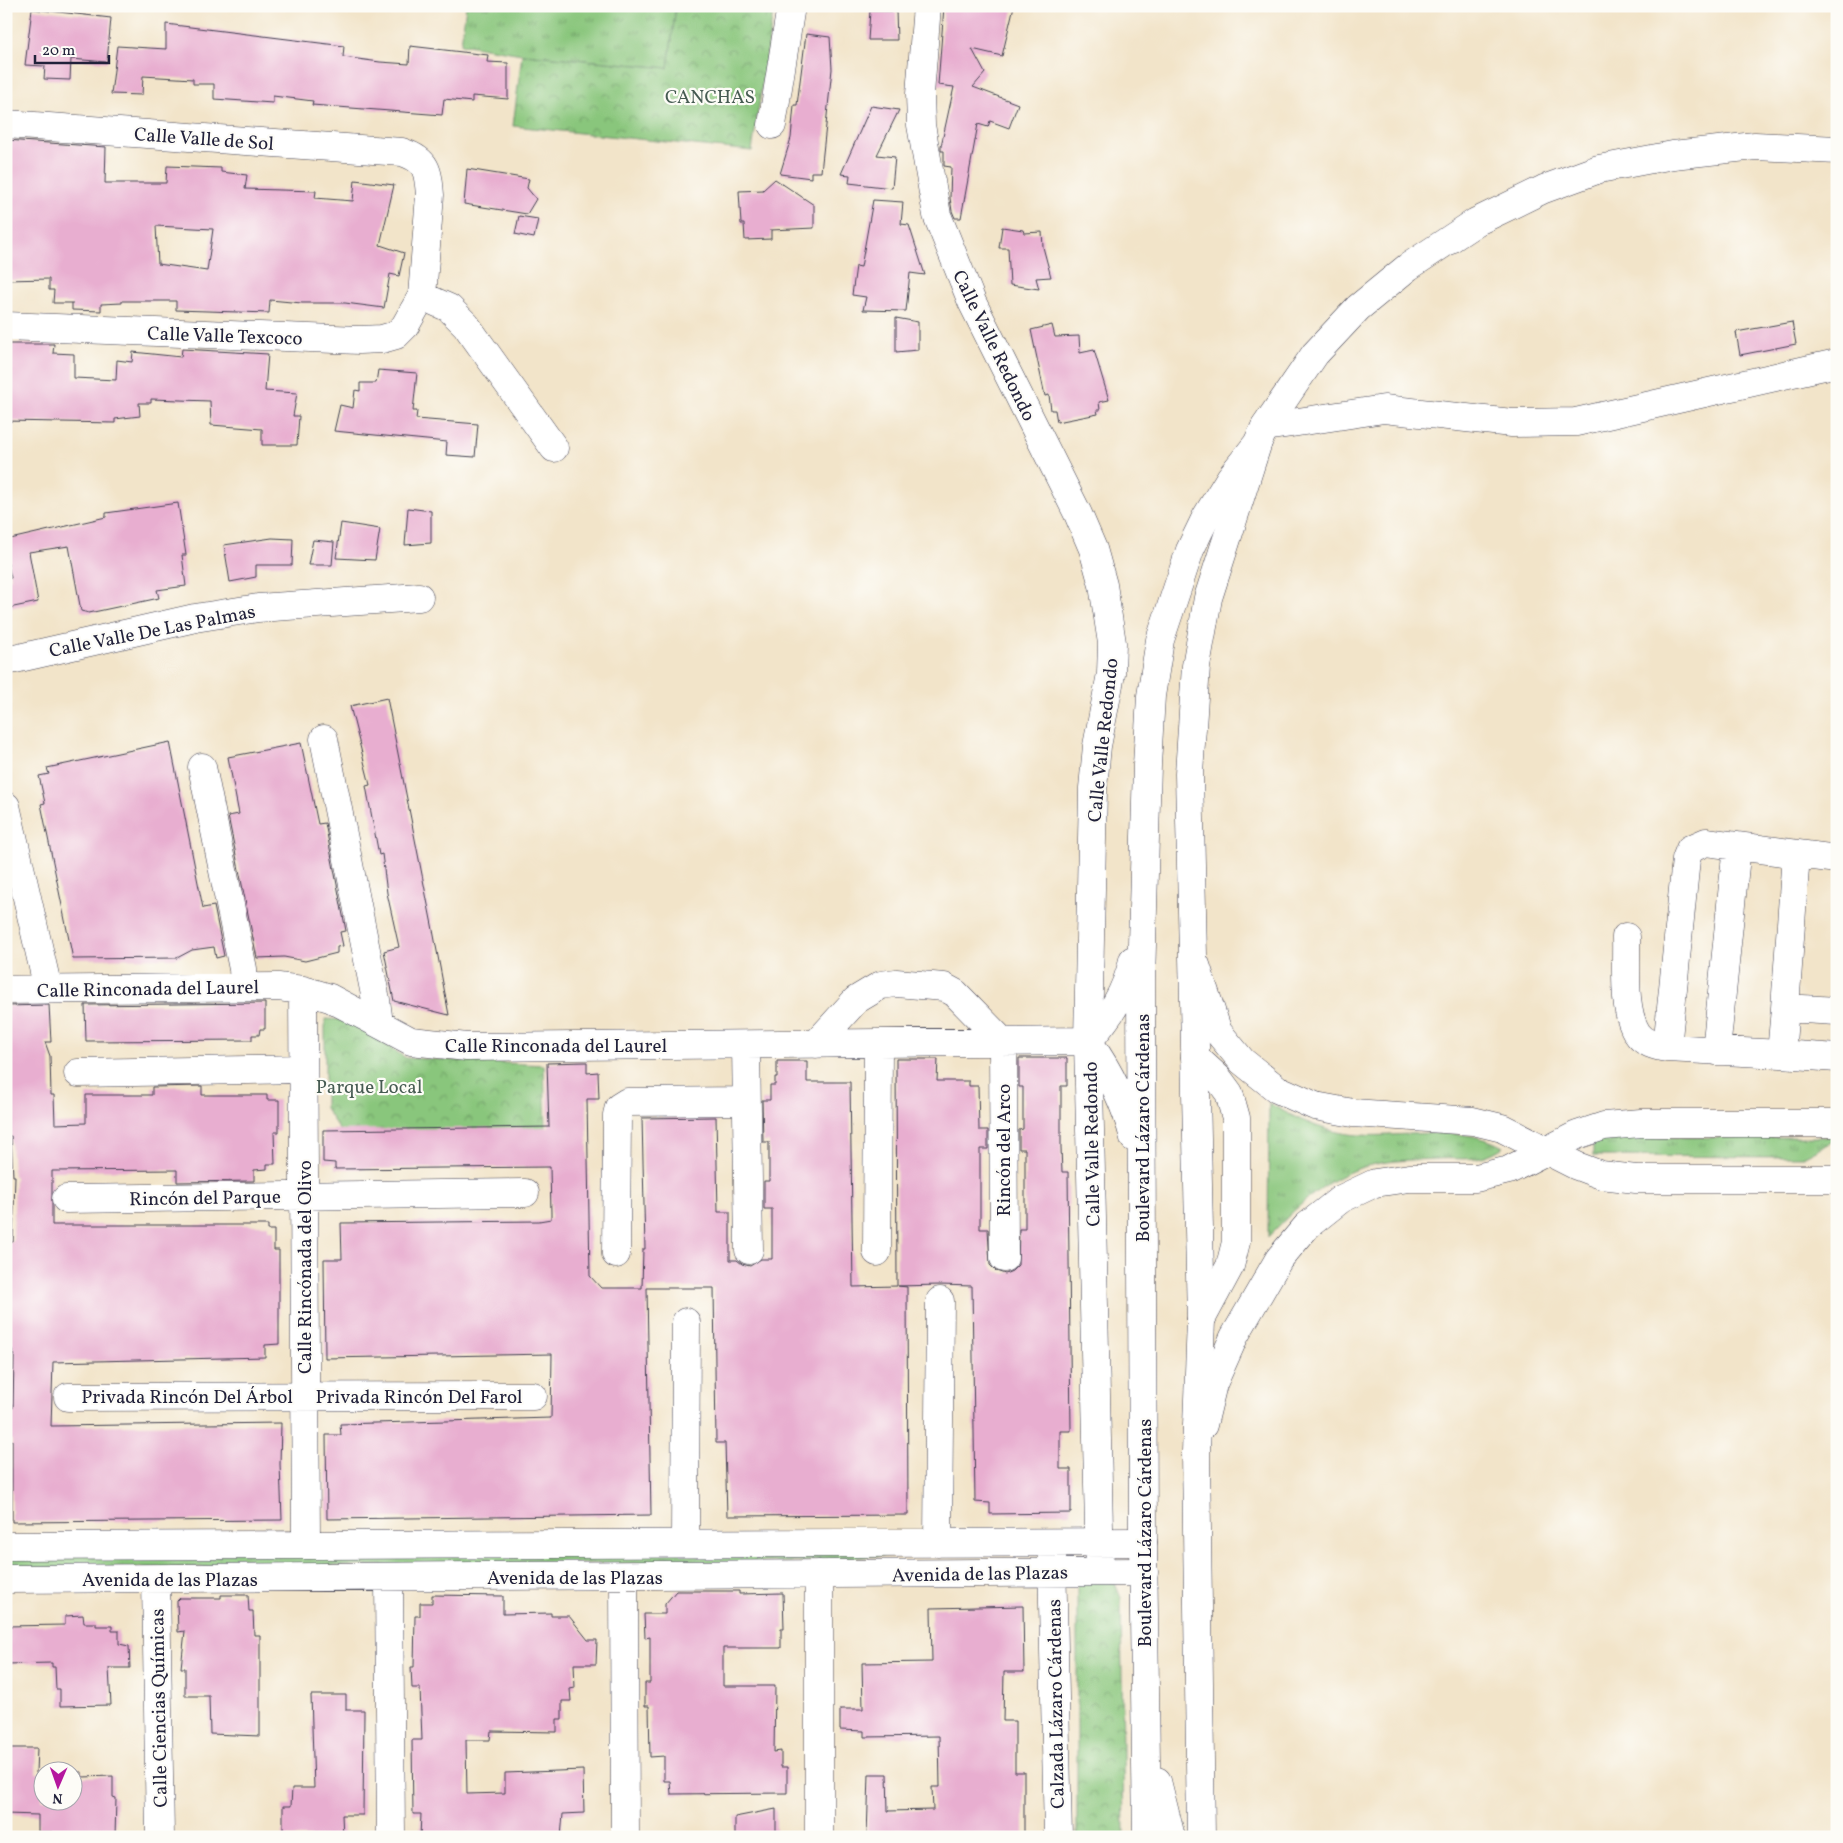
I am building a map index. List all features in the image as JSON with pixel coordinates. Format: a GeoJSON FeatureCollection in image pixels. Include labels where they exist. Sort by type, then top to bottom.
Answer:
{"type":"FeatureCollection","features":[{"type":"Feature","properties":{"kind":"main road"},"geometry":{"type":"LineString","coordinates":[[772,125],[791,6]]}},
{"type":"Feature","properties":{"kind":"main road","name":"Calle Valle Redondo"},"geometry":{"type":"LineString","coordinates":[[928,6],[920,94],[921,125],[937,215],[972,302],[1078,514],[1093,549],[1103,585],[1112,643],[1111,674],[1097,746],[1093,788],[1088,1041],[1100,1572]]}},
{"type":"Feature","properties":{"kind":"main road","name":"Calle Valle de Sol"},"geometry":{"type":"LineString","coordinates":[[6,124],[402,152],[415,156],[425,165],[429,178],[430,194],[422,296]]}},
{"type":"Feature","properties":{"kind":"main road","name":"Boulevard Lázaro Cárdenas"},"geometry":{"type":"LineString","coordinates":[[1147,1837],[1143,1542],[1141,980],[1151,696],[1160,640],[1175,592],[1202,526],[1230,478],[1261,436],[1315,354],[1358,308],[1408,267],[1476,222],[1544,189],[1599,169],[1654,158],[1755,146],[1837,150]]}},
{"type":"Feature","properties":{"kind":"main road"},"geometry":{"type":"LineString","coordinates":[[422,296],[449,308],[466,325],[554,448]]}},
{"type":"Feature","properties":{"kind":"main road","name":"Calle Valle Texcoco"},"geometry":{"type":"LineString","coordinates":[[6,326],[358,340],[382,339],[396,334],[404,326],[422,296]]}},
{"type":"Feature","properties":{"kind":"main road"},"geometry":{"type":"LineString","coordinates":[[1261,436],[1384,409],[1512,423],[1576,422],[1837,363]]}},
{"type":"Feature","properties":{"kind":"main road","name":"Boulevard Lázaro Cárdenas"},"geometry":{"type":"LineString","coordinates":[[1201,1837],[1196,1452],[1201,1320],[1192,954],[1190,774],[1196,666],[1208,598],[1261,436]]}},
{"type":"Feature","properties":{"kind":"main road","name":"Calle Valle De Las Palmas"},"geometry":{"type":"LineString","coordinates":[[6,660],[195,618],[249,610],[419,597]]}},
{"type":"Feature","properties":{"kind":"main road"},"geometry":{"type":"LineString","coordinates":[[324,739],[376,1000],[379,1024]]}},
{"type":"Feature","properties":{"kind":"main road"},"geometry":{"type":"LineString","coordinates":[[202,767],[243,969],[244,986]]}},
{"type":"Feature","properties":{"kind":"main road"},"geometry":{"type":"LineString","coordinates":[[6,806],[48,989]]}},
{"type":"Feature","properties":{"kind":"main road"},"geometry":{"type":"LineString","coordinates":[[1667,1048],[1686,859],[1690,849],[1706,842],[1837,859]]}},
{"type":"Feature","properties":{"kind":"main road"},"geometry":{"type":"LineString","coordinates":[[1716,1051],[1737,846]]}},
{"type":"Feature","properties":{"kind":"main road"},"geometry":{"type":"LineString","coordinates":[[1781,1054],[1796,854]]}},
{"type":"Feature","properties":{"kind":"main road"},"geometry":{"type":"LineString","coordinates":[[1143,912],[1133,964],[1123,995],[1109,1017],[1088,1041],[1108,1069],[1128,1112],[1143,1178]]}},
{"type":"Feature","properties":{"kind":"main road"},"geometry":{"type":"LineString","coordinates":[[1626,937],[1627,995],[1631,1018],[1637,1034],[1650,1044],[1667,1048],[1837,1058]]}},
{"type":"Feature","properties":{"kind":"main road"},"geometry":{"type":"LineString","coordinates":[[1192,954],[1218,1032],[1242,1061],[1277,1089],[1315,1106],[1353,1113],[1473,1121],[1502,1128],[1547,1149],[1577,1166],[1602,1175],[1636,1179],[1837,1179]]}},
{"type":"Feature","properties":{"kind":"main road"},"geometry":{"type":"LineString","coordinates":[[816,1044],[856,1000],[881,985],[896,982],[944,987],[955,993],[1003,1042]]}},
{"type":"Feature","properties":{"kind":"main road","name":"Calle Rinconada del Laurel"},"geometry":{"type":"LineString","coordinates":[[6,990],[244,986],[303,990],[330,998],[410,1041],[467,1047],[1088,1041]]}},
{"type":"Feature","properties":{"kind":"main road","name":"Calle Rincónada del Olivo"},"geometry":{"type":"LineString","coordinates":[[303,990],[306,1544]]}},
{"type":"Feature","properties":{"kind":"main road"},"geometry":{"type":"LineString","coordinates":[[1785,1008],[1837,1011]]}},
{"type":"Feature","properties":{"kind":"main road","name":"Rincón del Arco"},"geometry":{"type":"LineString","coordinates":[[1003,1042],[1004,1258]]}},
{"type":"Feature","properties":{"kind":"main road"},"geometry":{"type":"LineString","coordinates":[[877,1252],[878,1044]]}},
{"type":"Feature","properties":{"kind":"main road"},"geometry":{"type":"LineString","coordinates":[[746,1045],[749,1250]]}},
{"type":"Feature","properties":{"kind":"main road"},"geometry":{"type":"LineString","coordinates":[[1195,1057],[1218,1078],[1229,1093],[1236,1118],[1236,1242],[1230,1266],[1201,1320]]}},
{"type":"Feature","properties":{"kind":"main road"},"geometry":{"type":"LineString","coordinates":[[78,1073],[303,1069]]}},
{"type":"Feature","properties":{"kind":"main road"},"geometry":{"type":"LineString","coordinates":[[616,1254],[617,1115],[619,1107],[627,1102],[746,1101]]}},
{"type":"Feature","properties":{"kind":"main road"},"geometry":{"type":"LineString","coordinates":[[1196,1452],[1213,1384],[1234,1337],[1279,1259],[1306,1226],[1341,1199],[1375,1183],[1409,1178],[1476,1178],[1509,1170],[1577,1135],[1604,1126],[1641,1123],[1837,1123]]}},
{"type":"Feature","properties":{"kind":"main road","name":"Rincón del Parque"},"geometry":{"type":"LineString","coordinates":[[66,1199],[525,1193]]}},
{"type":"Feature","properties":{"kind":"main road"},"geometry":{"type":"LineString","coordinates":[[938,1543],[940,1301]]}},
{"type":"Feature","properties":{"kind":"main road"},"geometry":{"type":"LineString","coordinates":[[686,1322],[686,1543]]}},
{"type":"Feature","properties":{"kind":"main road","name":"Privada Rincón Del Árbol"},"geometry":{"type":"LineString","coordinates":[[68,1396],[305,1396]]}},
{"type":"Feature","properties":{"kind":"main road","name":"Privada Rincón Del Farol"},"geometry":{"type":"LineString","coordinates":[[305,1396],[533,1396]]}},
{"type":"Feature","properties":{"kind":"main road","name":"Calzada Lázaro Cárdenas"},"geometry":{"type":"LineString","coordinates":[[1051,1542],[1058,1837]]}},
{"type":"Feature","properties":{"kind":"main road","name":"Avenida de las Plazas"},"geometry":{"type":"LineString","coordinates":[[6,1546],[1143,1542]]}},
{"type":"Feature","properties":{"kind":"main road","name":"Avenida de las Plazas"},"geometry":{"type":"LineString","coordinates":[[6,1579],[1144,1572]]}},
{"type":"Feature","properties":{"kind":"main road"},"geometry":{"type":"LineString","coordinates":[[819,1574],[819,1837]]}},
{"type":"Feature","properties":{"kind":"main road"},"geometry":{"type":"LineString","coordinates":[[624,1576],[626,1837]]}},
{"type":"Feature","properties":{"kind":"main road","name":"Calle Ciencias Químicas"},"geometry":{"type":"LineString","coordinates":[[156,1578],[160,1837]]}},
{"type":"Feature","properties":{"kind":"main road"},"geometry":{"type":"LineString","coordinates":[[389,1578],[391,1837]]}},
{"type":"Feature","properties":{"kind":"main road"},"geometry":{"type":"LineString","coordinates":[[1146,1733],[1171,1837]]}},
{"type":"Feature","properties":{"kind":"green space"},"geometry":{"type":"Polygon","coordinates":[[[466,6],[676,6],[668,68],[522,54],[461,44],[466,6]]]}},
{"type":"Feature","properties":{"kind":"green space","name":"CANCHAS"},"geometry":{"type":"Polygon","coordinates":[[[676,6],[774,6],[752,151],[513,126],[522,54],[668,68],[676,6]]]}},
{"type":"Feature","properties":{"kind":"green space","name":"Parque Local"},"geometry":{"type":"Polygon","coordinates":[[[325,1019],[348,1020],[406,1058],[544,1065],[546,1130],[340,1131],[325,1108],[325,1019]]]}},
{"type":"Feature","properties":{"kind":"green space"},"geometry":{"type":"Polygon","coordinates":[[[1269,1103],[1312,1124],[1347,1134],[1451,1133],[1469,1135],[1503,1147],[1478,1158],[1379,1163],[1346,1173],[1321,1188],[1299,1206],[1268,1237],[1269,1103]]]}},
{"type":"Feature","properties":{"kind":"green space"},"geometry":{"type":"Polygon","coordinates":[[[1837,1137],[1837,1139],[1803,1157],[1593,1156],[1593,1138],[1837,1137]]]}},
{"type":"Feature","properties":{"kind":"green space"},"geometry":{"type":"Polygon","coordinates":[[[6,1542],[952,1550],[800,1562],[6,1569],[6,1542]]]}},
{"type":"Feature","properties":{"kind":"green space"},"geometry":{"type":"Polygon","coordinates":[[[1114,1581],[1121,1598],[1124,1837],[1077,1837],[1077,1582],[1114,1581]]]}},
{"type":"Feature","properties":{"kind":"building"},"geometry":{"type":"Polygon","coordinates":[[[944,6],[1014,6],[1002,56],[972,49],[985,73],[973,87],[1018,104],[1009,128],[990,121],[988,127],[978,124],[961,218],[955,218],[952,211],[950,198],[951,167],[944,166],[944,151],[941,151],[954,87],[938,85],[944,6]]]}},
{"type":"Feature","properties":{"kind":"building"},"geometry":{"type":"Polygon","coordinates":[[[32,9],[111,18],[107,62],[71,59],[70,80],[44,79],[45,66],[25,65],[32,9]]]}},
{"type":"Feature","properties":{"kind":"building"},"geometry":{"type":"Polygon","coordinates":[[[870,11],[896,11],[897,40],[868,40],[870,11]]]}},
{"type":"Feature","properties":{"kind":"building"},"geometry":{"type":"Polygon","coordinates":[[[166,24],[344,46],[343,57],[380,62],[409,64],[410,46],[488,55],[487,62],[508,63],[508,99],[472,96],[472,102],[444,99],[442,115],[312,105],[313,101],[273,96],[273,103],[214,99],[214,84],[193,84],[193,79],[143,76],[142,95],[111,94],[117,46],[166,49],[166,24]]]}},
{"type":"Feature","properties":{"kind":"building"},"geometry":{"type":"Polygon","coordinates":[[[806,34],[830,37],[832,69],[821,172],[811,172],[811,178],[780,174],[791,138],[794,105],[797,105],[806,34]]]}},
{"type":"Feature","properties":{"kind":"building"},"geometry":{"type":"Polygon","coordinates":[[[871,106],[899,110],[877,155],[895,157],[892,188],[849,183],[850,175],[841,174],[871,106]]]}},
{"type":"Feature","properties":{"kind":"building"},"geometry":{"type":"Polygon","coordinates":[[[6,140],[106,147],[105,183],[166,183],[167,166],[221,168],[221,172],[247,175],[245,189],[316,191],[315,198],[353,201],[355,180],[394,185],[380,245],[404,253],[399,276],[390,274],[384,308],[345,303],[302,303],[270,300],[269,313],[176,310],[176,301],[122,301],[122,303],[101,304],[101,311],[72,310],[72,303],[53,303],[54,290],[49,290],[49,279],[6,280],[6,140]],[[156,226],[158,264],[207,271],[213,229],[156,226]]]}},
{"type":"Feature","properties":{"kind":"building"},"geometry":{"type":"Polygon","coordinates":[[[467,169],[529,179],[527,188],[536,199],[527,214],[464,204],[467,169]]]}},
{"type":"Feature","properties":{"kind":"building"},"geometry":{"type":"Polygon","coordinates":[[[775,179],[814,205],[814,228],[771,230],[771,239],[745,240],[744,224],[741,224],[739,191],[763,190],[775,179]]]}},
{"type":"Feature","properties":{"kind":"building"},"geometry":{"type":"Polygon","coordinates":[[[873,200],[903,202],[901,224],[909,225],[925,275],[910,273],[906,311],[863,310],[866,297],[852,295],[856,266],[861,267],[873,200]]]}},
{"type":"Feature","properties":{"kind":"building"},"geometry":{"type":"Polygon","coordinates":[[[519,216],[538,219],[534,238],[515,234],[519,216]]]}},
{"type":"Feature","properties":{"kind":"building"},"geometry":{"type":"Polygon","coordinates":[[[1002,227],[1023,230],[1024,233],[1042,232],[1043,247],[1051,277],[1036,278],[1039,289],[1010,285],[1008,248],[999,248],[1002,227]]]}},
{"type":"Feature","properties":{"kind":"building"},"geometry":{"type":"Polygon","coordinates":[[[896,318],[918,322],[918,350],[896,352],[896,318]]]}},
{"type":"Feature","properties":{"kind":"building"},"geometry":{"type":"Polygon","coordinates":[[[1792,322],[1796,344],[1740,355],[1736,332],[1792,322]]]}},
{"type":"Feature","properties":{"kind":"building"},"geometry":{"type":"Polygon","coordinates":[[[1052,325],[1055,337],[1079,336],[1080,353],[1094,350],[1109,400],[1099,402],[1100,410],[1097,410],[1098,414],[1057,422],[1055,410],[1051,410],[1049,395],[1045,396],[1031,330],[1052,325]]]}},
{"type":"Feature","properties":{"kind":"building"},"geometry":{"type":"Polygon","coordinates":[[[6,344],[54,344],[53,353],[74,354],[74,378],[116,380],[117,360],[132,362],[133,352],[181,357],[182,349],[268,354],[265,391],[297,393],[293,416],[299,416],[297,445],[262,445],[262,429],[211,425],[210,401],[151,399],[151,403],[139,403],[140,416],[115,419],[115,423],[6,421],[6,344]]]}},
{"type":"Feature","properties":{"kind":"building"},"geometry":{"type":"Polygon","coordinates":[[[378,370],[417,373],[413,411],[417,411],[416,419],[478,424],[475,457],[446,455],[447,442],[334,431],[340,405],[353,408],[355,390],[360,391],[360,383],[376,383],[378,370]]]}},
{"type":"Feature","properties":{"kind":"building"},"geometry":{"type":"Polygon","coordinates":[[[178,503],[186,555],[182,555],[186,586],[157,590],[159,598],[89,613],[81,611],[69,546],[29,552],[38,602],[9,608],[6,579],[11,578],[6,556],[6,540],[106,517],[106,513],[178,503]]]}},
{"type":"Feature","properties":{"kind":"building"},"geometry":{"type":"Polygon","coordinates":[[[408,508],[431,511],[431,543],[405,545],[408,508]]]}},
{"type":"Feature","properties":{"kind":"building"},"geometry":{"type":"Polygon","coordinates":[[[341,523],[380,529],[375,560],[336,558],[341,523]]]}},
{"type":"Feature","properties":{"kind":"building"},"geometry":{"type":"Polygon","coordinates":[[[272,538],[293,539],[292,565],[256,565],[256,577],[230,582],[224,545],[272,538]]]}},
{"type":"Feature","properties":{"kind":"building"},"geometry":{"type":"Polygon","coordinates":[[[313,540],[334,542],[332,565],[308,565],[313,540]]]}},
{"type":"Feature","properties":{"kind":"building"},"geometry":{"type":"Polygon","coordinates":[[[387,698],[449,1015],[394,1001],[384,951],[399,947],[387,893],[382,854],[379,855],[366,786],[370,785],[350,706],[387,698]]]}},
{"type":"Feature","properties":{"kind":"building"},"geometry":{"type":"Polygon","coordinates":[[[170,742],[203,908],[214,906],[224,956],[216,958],[214,947],[192,950],[177,958],[73,959],[41,804],[45,803],[39,776],[49,774],[47,768],[170,742]]]}},
{"type":"Feature","properties":{"kind":"building"},"geometry":{"type":"Polygon","coordinates":[[[301,743],[318,824],[325,823],[346,931],[340,932],[343,946],[337,947],[337,953],[305,961],[284,957],[257,958],[228,816],[239,814],[228,757],[301,743]]]}},
{"type":"Feature","properties":{"kind":"building"},"geometry":{"type":"Polygon","coordinates":[[[265,1003],[265,1029],[260,1029],[259,1035],[252,1035],[252,1040],[86,1041],[85,1005],[265,1003]]]}},
{"type":"Feature","properties":{"kind":"building"},"geometry":{"type":"Polygon","coordinates":[[[49,1005],[51,1042],[45,1042],[50,1056],[51,1095],[54,1095],[55,1124],[86,1123],[86,1095],[152,1095],[152,1087],[202,1086],[202,1095],[267,1095],[267,1100],[279,1100],[279,1132],[274,1132],[275,1164],[267,1164],[267,1169],[254,1170],[254,1181],[177,1182],[177,1170],[52,1171],[52,1225],[268,1225],[268,1230],[274,1230],[274,1250],[279,1250],[279,1344],[265,1345],[265,1357],[53,1362],[51,1426],[281,1423],[282,1520],[12,1522],[12,1440],[7,1440],[7,1408],[13,1408],[14,1357],[12,1349],[7,1349],[6,1242],[13,1242],[15,1176],[13,1176],[11,1136],[6,1136],[6,1006],[49,1005]]]}},
{"type":"Feature","properties":{"kind":"building"},"geometry":{"type":"Polygon","coordinates":[[[1019,1058],[1067,1058],[1067,1086],[1061,1086],[1061,1148],[1062,1172],[1068,1172],[1071,1431],[1060,1431],[1060,1469],[1071,1469],[1071,1513],[990,1514],[990,1503],[975,1502],[972,1286],[940,1285],[898,1286],[907,1287],[908,1515],[727,1516],[725,1443],[716,1443],[714,1288],[647,1288],[651,1515],[327,1519],[326,1435],[341,1435],[340,1424],[551,1418],[552,1354],[325,1358],[324,1259],[342,1259],[341,1223],[539,1221],[551,1219],[551,1214],[550,1167],[335,1169],[335,1163],[323,1162],[323,1130],[549,1127],[547,1063],[587,1062],[587,1073],[598,1072],[599,1099],[587,1099],[590,1276],[601,1288],[642,1288],[643,1249],[645,1249],[642,1118],[716,1117],[718,1212],[730,1212],[730,1260],[737,1260],[742,1264],[750,1266],[761,1259],[772,1259],[772,1209],[764,1209],[764,1181],[769,1181],[769,1142],[763,1142],[762,1100],[770,1100],[770,1085],[775,1085],[775,1077],[777,1077],[777,1061],[807,1061],[807,1082],[850,1082],[853,1287],[897,1286],[896,1059],[938,1059],[937,1081],[969,1081],[969,1086],[978,1086],[979,1130],[988,1130],[988,1149],[980,1149],[980,1229],[988,1229],[990,1265],[996,1271],[1005,1274],[1012,1271],[1018,1265],[1019,1229],[1025,1229],[1025,1149],[1019,1149],[1019,1130],[1023,1129],[1023,1087],[1019,1087],[1019,1058]]]}},
{"type":"Feature","properties":{"kind":"building"},"geometry":{"type":"Polygon","coordinates":[[[676,1591],[739,1591],[739,1594],[783,1593],[784,1629],[781,1629],[781,1648],[723,1648],[723,1686],[775,1686],[774,1752],[781,1751],[781,1767],[787,1767],[787,1793],[671,1794],[670,1781],[664,1781],[664,1756],[650,1757],[649,1706],[645,1706],[645,1683],[650,1683],[650,1637],[645,1638],[644,1614],[665,1614],[665,1604],[676,1591]]]}},
{"type":"Feature","properties":{"kind":"building"},"geometry":{"type":"Polygon","coordinates":[[[221,1595],[248,1595],[249,1611],[253,1611],[254,1635],[260,1635],[260,1736],[210,1734],[209,1696],[185,1696],[185,1668],[181,1668],[185,1631],[178,1632],[177,1601],[180,1598],[221,1598],[221,1595]]]}},
{"type":"Feature","properties":{"kind":"building"},"geometry":{"type":"Polygon","coordinates":[[[432,1595],[503,1596],[503,1614],[551,1613],[551,1616],[569,1616],[588,1640],[597,1640],[596,1664],[574,1664],[575,1688],[570,1689],[571,1701],[562,1701],[562,1719],[557,1719],[557,1732],[491,1731],[490,1740],[466,1740],[467,1794],[505,1793],[505,1773],[583,1770],[584,1813],[563,1814],[561,1837],[420,1837],[421,1814],[413,1814],[412,1740],[422,1740],[420,1688],[412,1688],[411,1667],[414,1667],[415,1616],[420,1616],[420,1603],[432,1603],[432,1595]]]}},
{"type":"Feature","properties":{"kind":"building"},"geometry":{"type":"Polygon","coordinates":[[[1023,1606],[1024,1672],[1004,1672],[1003,1721],[1015,1721],[1015,1772],[1024,1772],[1024,1837],[867,1837],[869,1774],[887,1774],[888,1811],[933,1810],[932,1787],[940,1787],[939,1736],[864,1737],[864,1731],[840,1730],[840,1709],[863,1709],[862,1663],[932,1662],[931,1608],[1023,1606]]]}},
{"type":"Feature","properties":{"kind":"building"},"geometry":{"type":"Polygon","coordinates":[[[83,1615],[84,1623],[96,1623],[96,1626],[112,1626],[112,1631],[119,1631],[119,1644],[129,1646],[130,1668],[109,1668],[111,1705],[60,1706],[60,1689],[56,1689],[55,1667],[52,1667],[52,1663],[6,1664],[6,1626],[65,1625],[65,1616],[83,1615]]]}},
{"type":"Feature","properties":{"kind":"building"},"geometry":{"type":"Polygon","coordinates":[[[311,1695],[346,1695],[346,1710],[364,1710],[363,1815],[342,1815],[343,1837],[283,1837],[283,1806],[291,1806],[292,1788],[314,1788],[311,1695]]]}},
{"type":"Feature","properties":{"kind":"building"},"geometry":{"type":"Polygon","coordinates":[[[6,1748],[37,1748],[37,1760],[32,1760],[32,1810],[82,1810],[82,1777],[113,1776],[113,1797],[116,1798],[115,1837],[52,1837],[52,1832],[38,1832],[38,1815],[6,1814],[6,1748]]]}},
{"type":"Feature","properties":{"kind":"building"},"geometry":{"type":"Polygon","coordinates":[[[776,1809],[776,1837],[735,1837],[735,1817],[776,1809]]]}}]}
